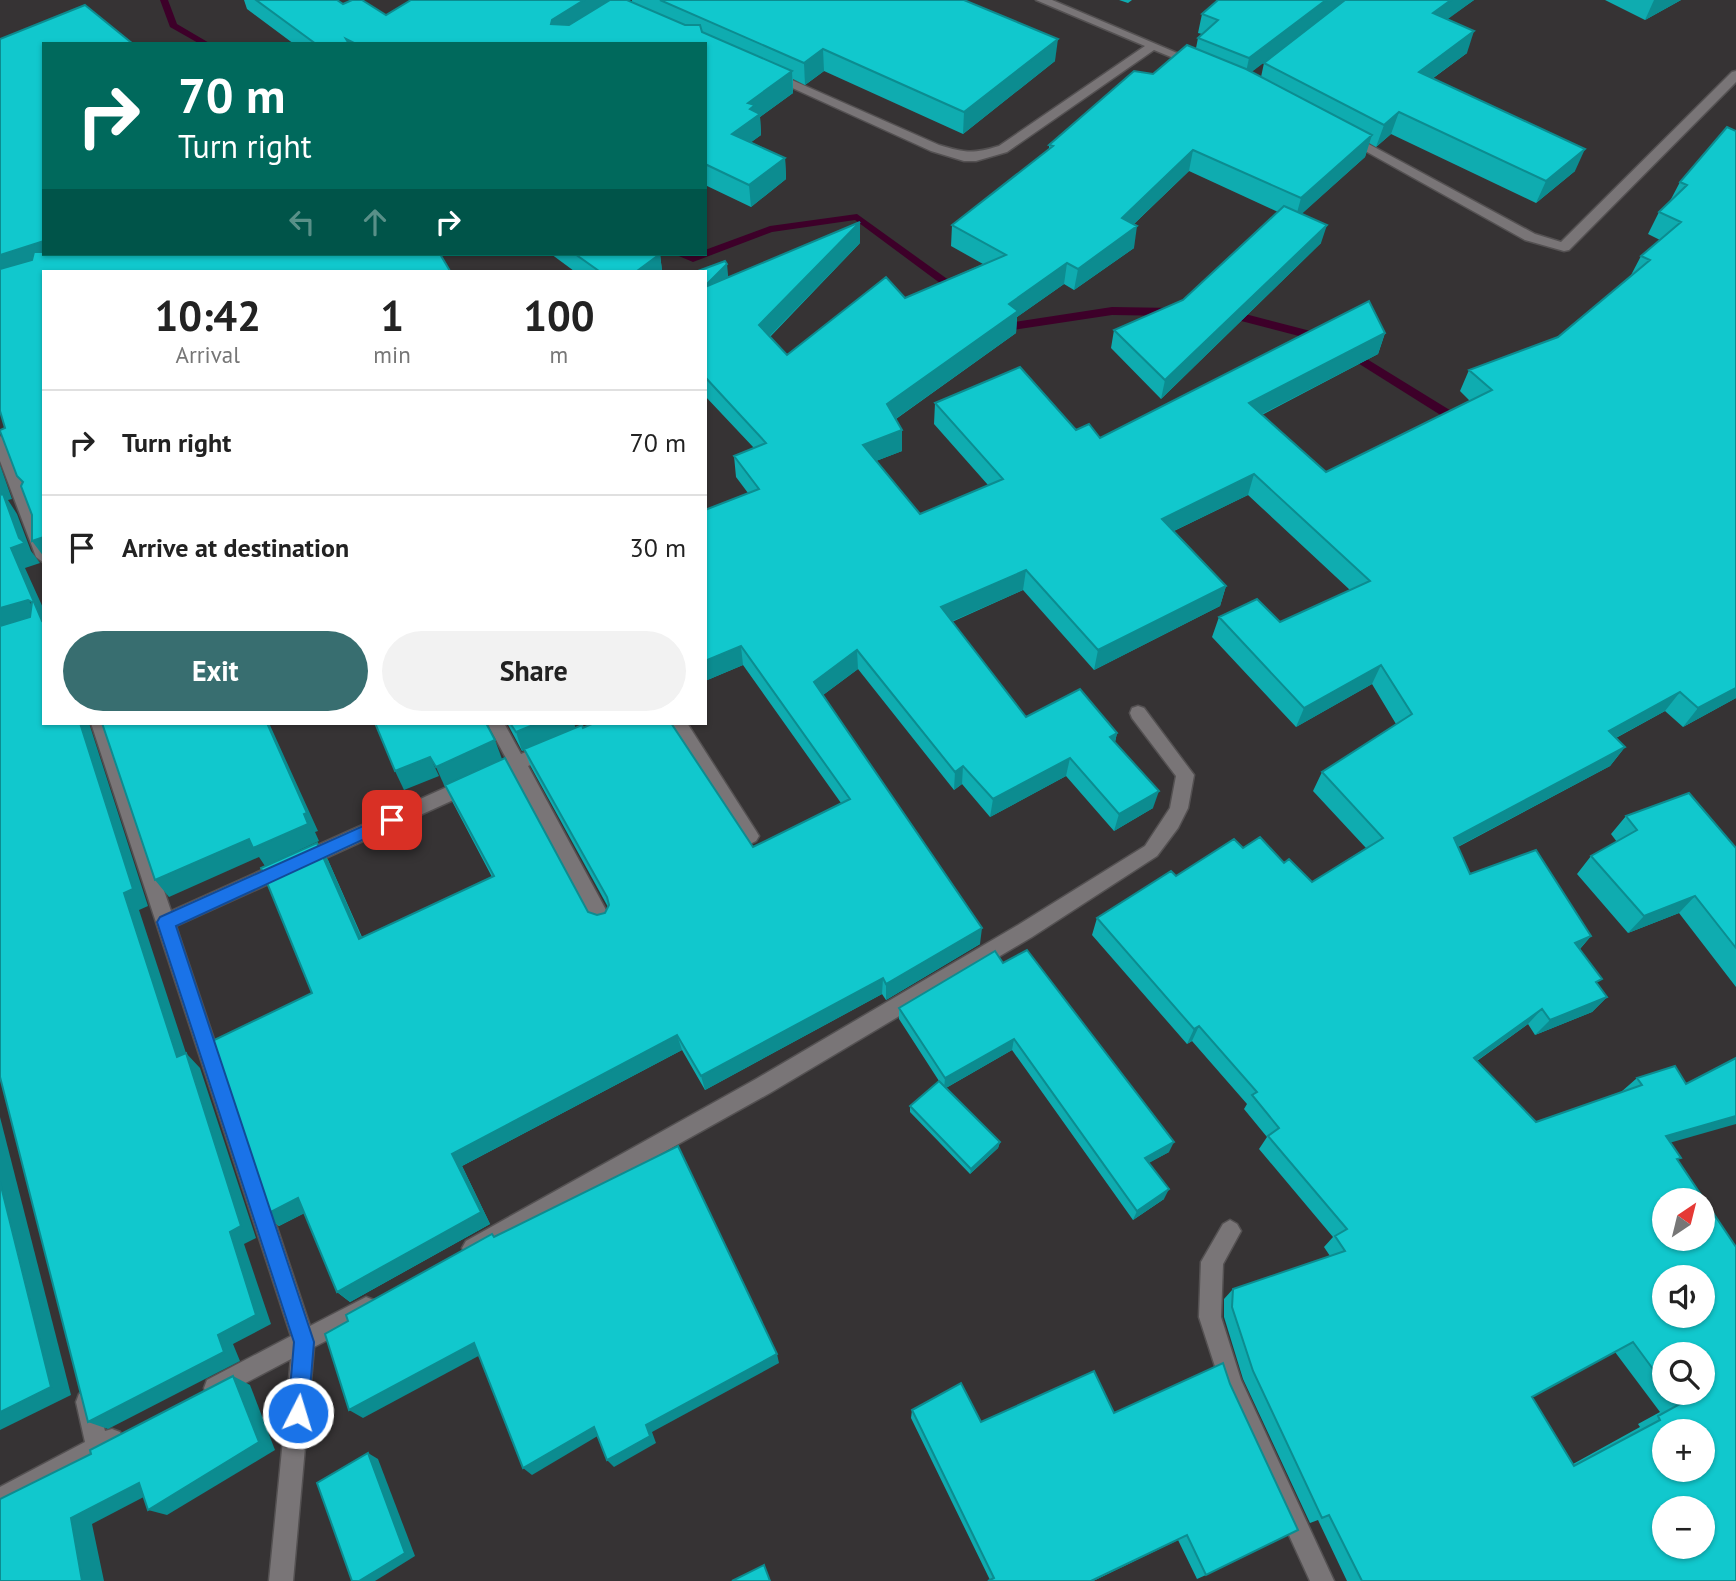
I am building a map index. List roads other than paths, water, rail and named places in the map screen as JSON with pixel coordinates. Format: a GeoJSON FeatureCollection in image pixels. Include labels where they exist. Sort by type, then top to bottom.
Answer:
{"type":"FeatureCollection","features":[{"type":"Feature","properties":{"kind":"street"},"geometry":{"type":"LineString","coordinates":[[1042,0],[1211,70]]}},
{"type":"Feature","properties":{"kind":"street"},"geometry":{"type":"LineString","coordinates":[[756,69],[935,148],[954,155],[976,157],[1015,142],[1153,46]]}},
{"type":"Feature","properties":{"kind":"street"},"geometry":{"type":"LineString","coordinates":[[1332,130],[1530,237],[1564,247],[1736,75]]}},
{"type":"Feature","properties":{"kind":"street"},"geometry":{"type":"LineString","coordinates":[[0,441],[19,505],[42,553]]}},
{"type":"Feature","properties":{"kind":"street"},"geometry":{"type":"LineString","coordinates":[[461,1255],[763,1086],[1025,931],[1151,851],[1180,808],[1185,775],[1138,713]]}},
{"type":"Feature","properties":{"kind":"street"},"geometry":{"type":"LineString","coordinates":[[100,725],[304,1342],[281,1581]]}},
{"type":"Feature","properties":{"kind":"street"},"geometry":{"type":"LineString","coordinates":[[496,725],[603,921]]}},
{"type":"Feature","properties":{"kind":"street"},"geometry":{"type":"LineString","coordinates":[[679,725],[750,836]]}},
{"type":"Feature","properties":{"kind":"street"},"geometry":{"type":"LineString","coordinates":[[166,922],[565,743]]}},
{"type":"Feature","properties":{"kind":"street"},"geometry":{"type":"LineString","coordinates":[[1230,1231],[1212,1262],[1210,1317],[1231,1383],[1322,1581]]}},
{"type":"Feature","properties":{"kind":"street"},"geometry":{"type":"LineString","coordinates":[[195,1398],[388,1295]]}},
{"type":"Feature","properties":{"kind":"street"},"geometry":{"type":"LineString","coordinates":[[81,1382],[98,1447]]}},
{"type":"Feature","properties":{"kind":"street"},"geometry":{"type":"LineString","coordinates":[[0,1500],[135,1429]]}},
{"type":"Feature","properties":{"kind":"waterway"},"geometry":{"type":"LineString","coordinates":[[164,0],[173,25],[203,42]]}},
{"type":"Feature","properties":{"kind":"waterway"},"geometry":{"type":"LineString","coordinates":[[707,254],[770,229],[857,217],[960,293]]}},
{"type":"Feature","properties":{"kind":"waterway"},"geometry":{"type":"LineString","coordinates":[[685,256],[693,259],[701,256]]}},
{"type":"Feature","properties":{"kind":"waterway"},"geometry":{"type":"LineString","coordinates":[[999,322],[1006,327],[1112,311],[1175,312]]}},
{"type":"Feature","properties":{"kind":"waterway"},"geometry":{"type":"LineString","coordinates":[[1226,313],[1322,338]]}},
{"type":"Feature","properties":{"kind":"waterway"},"geometry":{"type":"LineString","coordinates":[[1349,352],[1462,423]]}}]}
